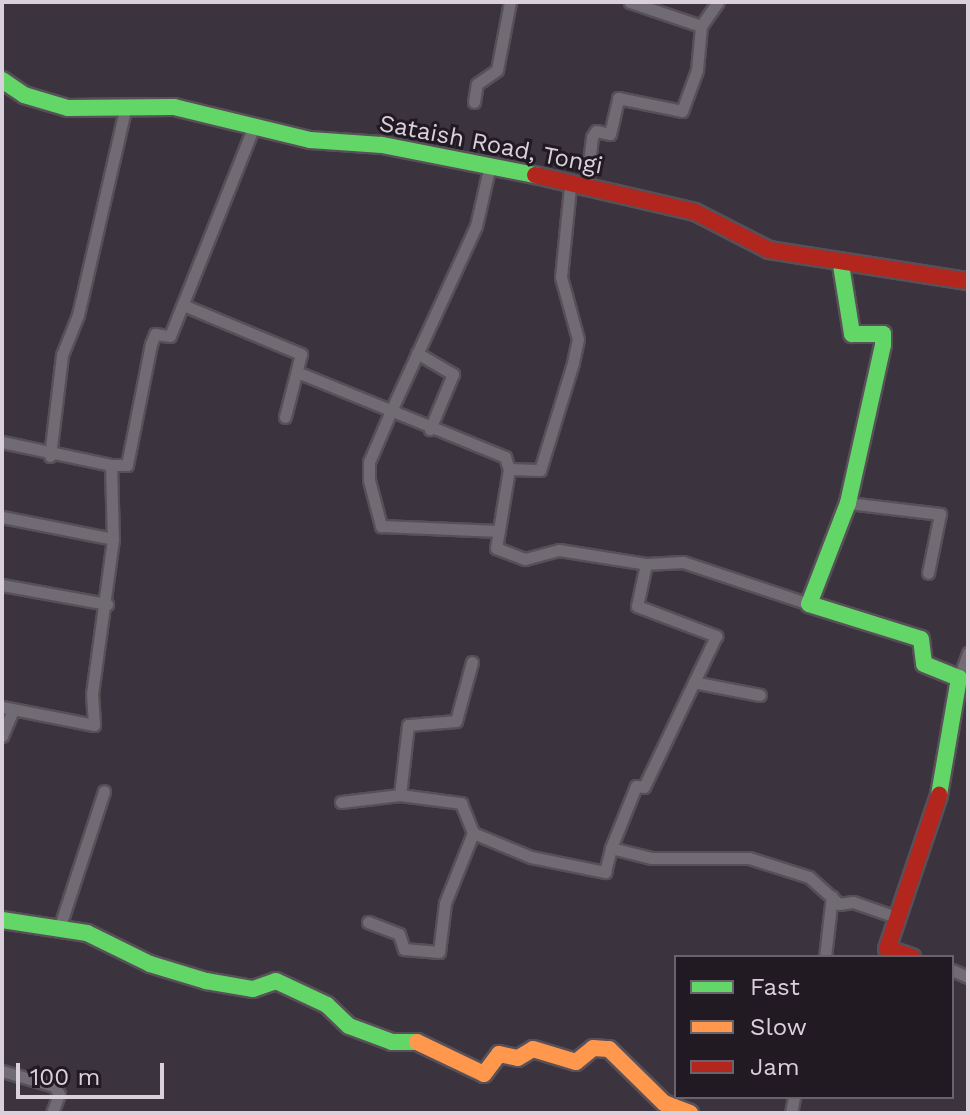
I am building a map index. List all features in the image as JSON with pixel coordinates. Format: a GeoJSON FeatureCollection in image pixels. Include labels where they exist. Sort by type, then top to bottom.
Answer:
{"type":"FeatureCollection","features":[{"type":"Feature","properties":{"kind":"street"},"geometry":{"type":"LineString","coordinates":[[474,102],[477,84],[497,70],[510,2]]}},
{"type":"Feature","properties":{"kind":"street"},"geometry":{"type":"LineString","coordinates":[[630,2],[701,26]]}},
{"type":"Feature","properties":{"kind":"street"},"geometry":{"type":"LineString","coordinates":[[509,469],[540,470],[573,363],[578,339],[561,277],[578,188],[592,137],[596,131],[610,134],[618,98],[682,111],[697,70],[701,26],[718,2]]}},
{"type":"Feature","properties":{"kind":"street","name":"Sataish Road, Tongi"},"geometry":{"type":"LineString","coordinates":[[2,80],[46,103],[98,109],[126,105],[206,111],[254,126],[489,169],[695,212],[769,250],[841,265],[896,266],[968,281]]}},
{"type":"Feature","properties":{"kind":"street"},"geometry":{"type":"LineString","coordinates":[[50,456],[62,355],[78,315],[126,105]]}},
{"type":"Feature","properties":{"kind":"street"},"geometry":{"type":"LineString","coordinates":[[2,442],[50,456],[127,465],[151,344],[155,334],[170,336],[254,126]]}},
{"type":"Feature","properties":{"kind":"street"},"geometry":{"type":"LineString","coordinates":[[489,169],[476,226],[369,462],[369,495],[381,526],[499,531]]}},
{"type":"Feature","properties":{"kind":"street"},"geometry":{"type":"LineString","coordinates":[[809,604],[848,503],[883,334],[852,334],[841,265]]}},
{"type":"Feature","properties":{"kind":"street"},"geometry":{"type":"LineString","coordinates":[[183,305],[301,354],[285,417]]}},
{"type":"Feature","properties":{"kind":"street"},"geometry":{"type":"LineString","coordinates":[[417,353],[453,374],[430,429]]}},
{"type":"Feature","properties":{"kind":"street"},"geometry":{"type":"LineString","coordinates":[[297,372],[430,429],[505,457],[509,469],[496,548],[525,559],[559,550],[646,564],[683,562],[921,639],[924,664],[959,678]]}},
{"type":"Feature","properties":{"kind":"street"},"geometry":{"type":"LineString","coordinates":[[2,736],[7,708],[94,725],[92,694],[107,604],[113,539],[111,465]]}},
{"type":"Feature","properties":{"kind":"street"},"geometry":{"type":"LineString","coordinates":[[848,503],[940,514],[928,573]]}},
{"type":"Feature","properties":{"kind":"street"},"geometry":{"type":"LineString","coordinates":[[2,517],[113,539]]}},
{"type":"Feature","properties":{"kind":"street"},"geometry":{"type":"LineString","coordinates":[[473,833],[531,857],[605,872],[611,848],[636,786],[644,787],[698,683],[716,636],[637,606],[646,564]]}},
{"type":"Feature","properties":{"kind":"street"},"geometry":{"type":"LineString","coordinates":[[2,585],[107,604]]}},
{"type":"Feature","properties":{"kind":"street"},"geometry":{"type":"LineString","coordinates":[[906,955],[887,949],[936,811],[959,678],[968,653]]}},
{"type":"Feature","properties":{"kind":"street"},"geometry":{"type":"LineString","coordinates":[[400,795],[408,725],[456,721],[472,662]]}},
{"type":"Feature","properties":{"kind":"street"},"geometry":{"type":"LineString","coordinates":[[698,683],[760,695]]}},
{"type":"Feature","properties":{"kind":"street"},"geometry":{"type":"LineString","coordinates":[[59,929],[104,791]]}},
{"type":"Feature","properties":{"kind":"street"},"geometry":{"type":"LineString","coordinates":[[341,802],[400,795],[461,803],[473,833],[445,903],[439,952],[404,949],[399,934],[368,922]]}},
{"type":"Feature","properties":{"kind":"street"},"geometry":{"type":"LineString","coordinates":[[611,848],[651,858],[749,858],[809,877],[839,904],[853,902],[899,918]]}},
{"type":"Feature","properties":{"kind":"street"},"geometry":{"type":"LineString","coordinates":[[825,955],[832,896]]}},
{"type":"Feature","properties":{"kind":"street"},"geometry":{"type":"LineString","coordinates":[[2,920],[87,933],[206,981],[253,989],[276,981],[327,1005],[349,1026],[392,1042],[418,1042],[484,1074],[499,1054],[518,1058],[533,1049],[576,1062],[593,1048],[609,1049],[664,1103],[686,1113]]}},
{"type":"Feature","properties":{"kind":"street"},"geometry":{"type":"LineString","coordinates":[[2,1071],[54,1086],[59,1094],[52,1113]]}},
{"type":"Feature","properties":{"kind":"traffic: fast"},"geometry":{"type":"LineString","coordinates":[[2,80],[24,95],[68,108],[174,107],[310,140],[382,145],[535,175]]}},
{"type":"Feature","properties":{"kind":"traffic: fast"},"geometry":{"type":"LineString","coordinates":[[841,265],[852,334],[883,334],[883,345],[848,503],[809,604],[921,639],[924,664],[959,678],[939,795]]}},
{"type":"Feature","properties":{"kind":"traffic: fast"},"geometry":{"type":"LineString","coordinates":[[2,920],[87,933],[150,964],[206,981],[253,989],[276,981],[327,1005],[349,1026],[392,1042],[417,1042]]}},
{"type":"Feature","properties":{"kind":"traffic: slow"},"geometry":{"type":"LineString","coordinates":[[417,1042],[484,1074],[499,1054],[518,1058],[533,1049],[576,1062],[593,1048],[609,1049],[664,1103],[690,1113]]}},
{"type":"Feature","properties":{"kind":"traffic: jam"},"geometry":{"type":"LineString","coordinates":[[535,175],[695,212],[769,250],[968,281]]}},
{"type":"Feature","properties":{"kind":"traffic: jam"},"geometry":{"type":"LineString","coordinates":[[906,955],[887,949],[939,795]]}}]}
